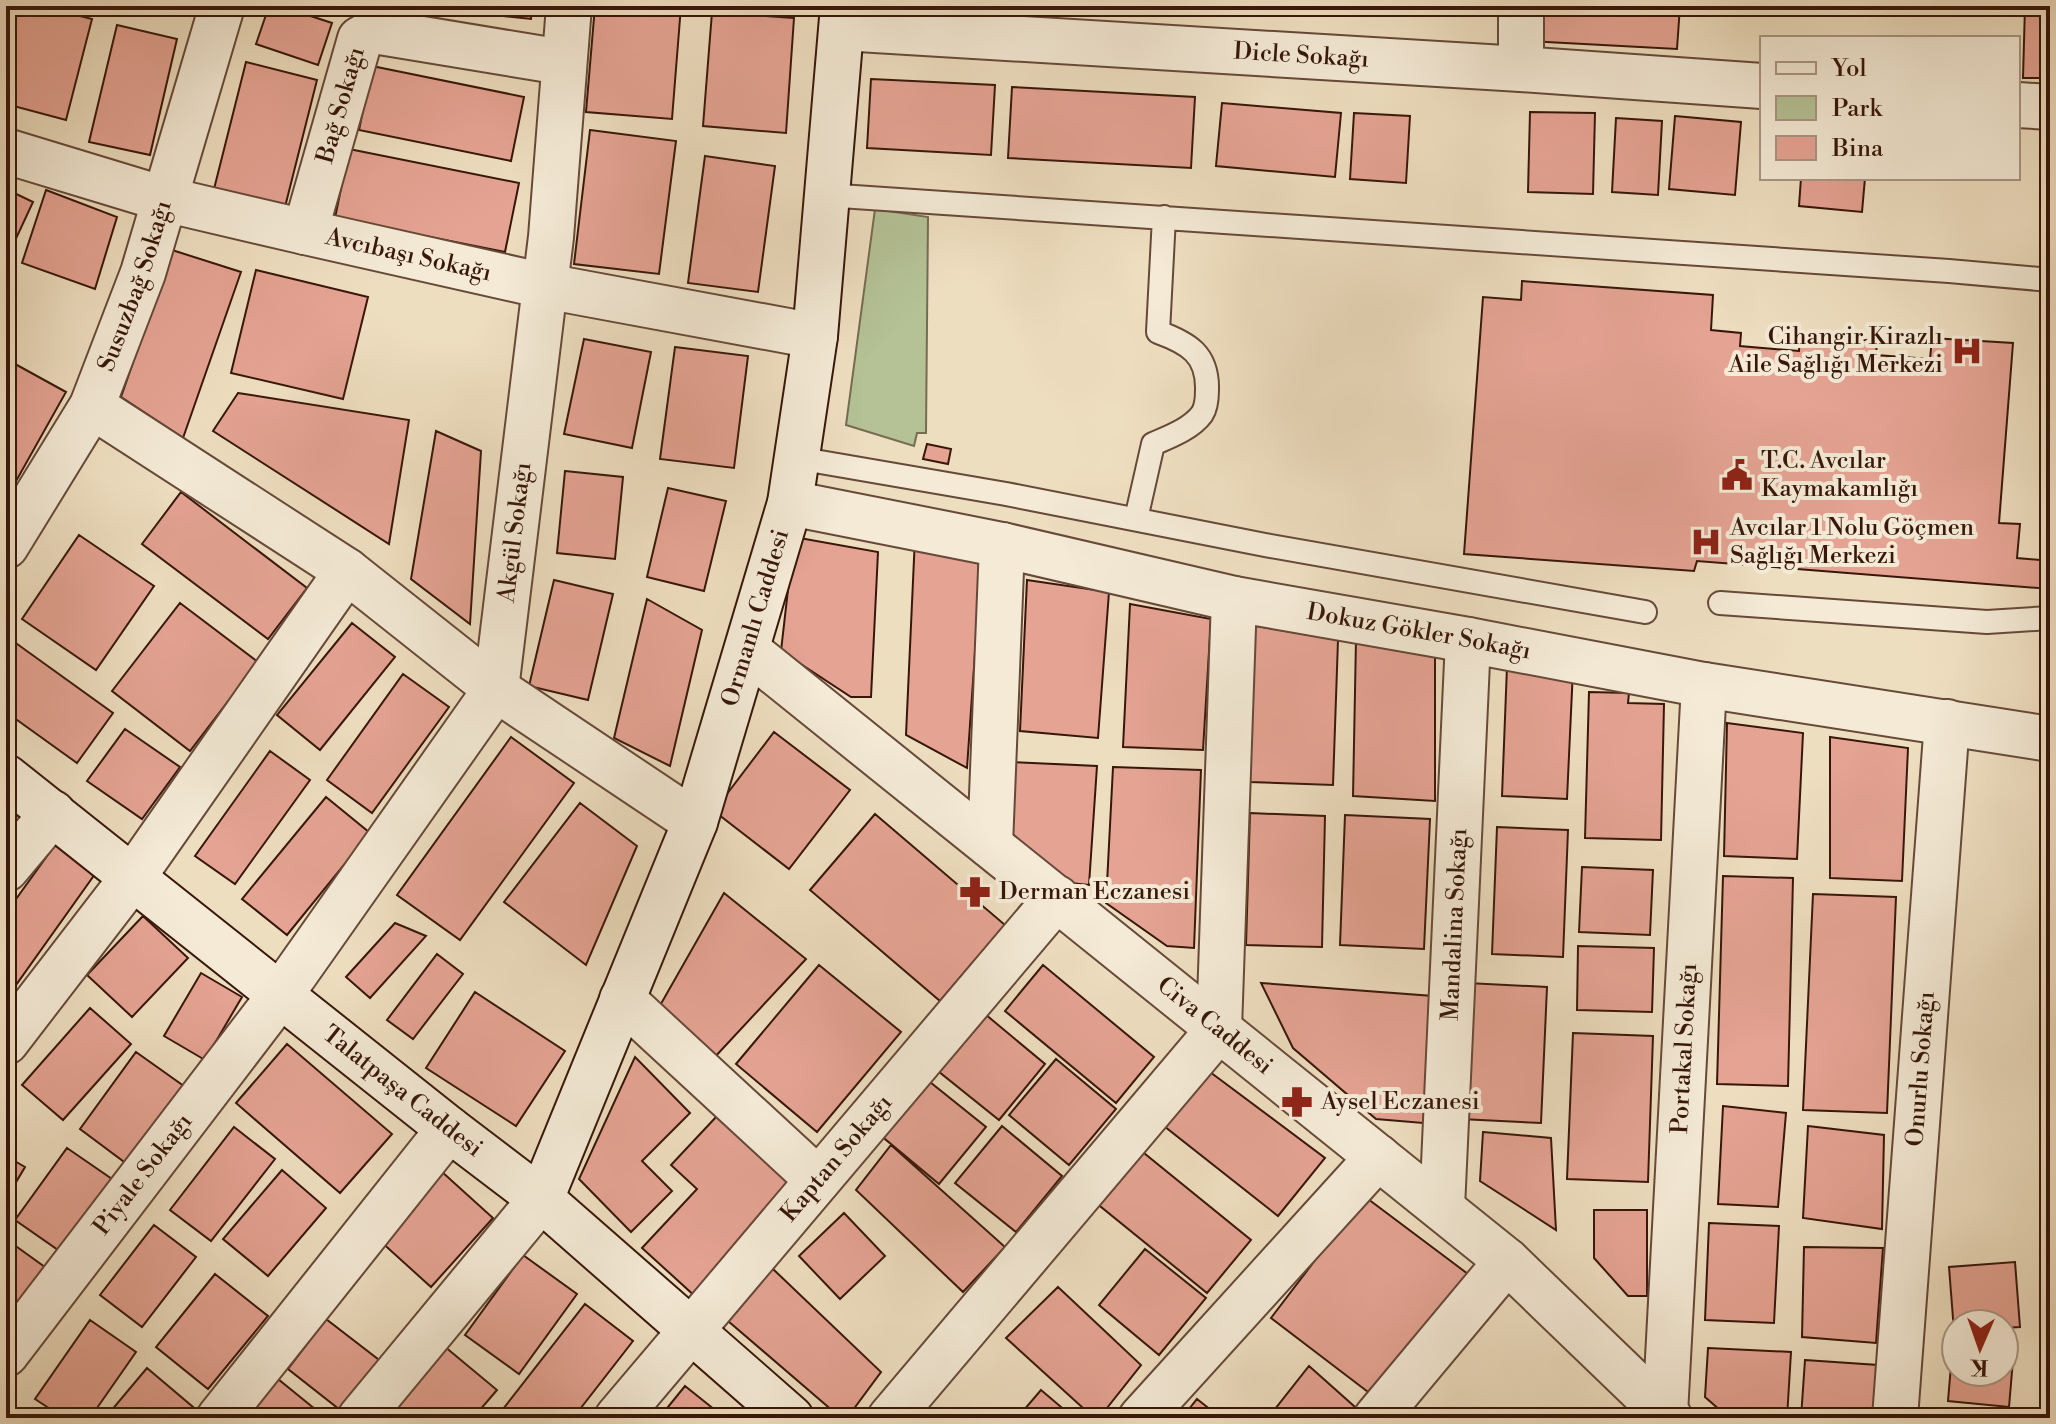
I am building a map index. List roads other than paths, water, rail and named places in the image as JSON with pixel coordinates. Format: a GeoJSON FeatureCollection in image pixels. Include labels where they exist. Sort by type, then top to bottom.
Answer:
{"type":"FeatureCollection","features":[{"type":"Feature","properties":{"kind":"street","name":"Susuzbağ Sokağı"},"geometry":{"type":"LineString","coordinates":[[6,546],[92,406],[143,273],[222,6]]}},
{"type":"Feature","properties":{"kind":"street","name":"Akgül Sokağı"},"geometry":{"type":"LineString","coordinates":[[281,994],[496,689],[551,237],[562,62],[569,6]]}},
{"type":"Feature","properties":{"kind":"street"},"geometry":{"type":"LineString","coordinates":[[1521,6],[1521,69]]}},
{"type":"Feature","properties":{"kind":"street","name":"Dicle Sokağı"},"geometry":{"type":"LineString","coordinates":[[842,17],[1760,86]]}},
{"type":"Feature","properties":{"kind":"street","name":"Ormanlı Caddesi"},"geometry":{"type":"LineString","coordinates":[[360,1418],[541,1199],[695,822],[790,503],[815,336],[842,17]]}},
{"type":"Feature","properties":{"kind":"street","name":"Bağ Sokağı"},"geometry":{"type":"LineString","coordinates":[[305,232],[360,39],[374,31],[562,62]]}},
{"type":"Feature","properties":{"kind":"street"},"geometry":{"type":"LineString","coordinates":[[2020,105],[2050,107]]}},
{"type":"Feature","properties":{"kind":"street","name":"Avcıbaşı Sokağı"},"geometry":{"type":"LineString","coordinates":[[6,151],[164,199],[305,232],[545,286],[815,336]]}},
{"type":"Feature","properties":{"kind":"street"},"geometry":{"type":"LineString","coordinates":[[92,406],[347,571],[496,689],[695,822]]}},
{"type":"Feature","properties":{"kind":"street","name":"Dokuz Gökler Sokağı"},"geometry":{"type":"LineString","coordinates":[[790,503],[1002,545],[1234,599],[1704,685],[2050,739]]}},
{"type":"Feature","properties":{"kind":"street"},"geometry":{"type":"LineString","coordinates":[[990,845],[1002,545]]}},
{"type":"Feature","properties":{"kind":"street"},"geometry":{"type":"LineString","coordinates":[[6,1042],[133,877],[347,571]]}},
{"type":"Feature","properties":{"kind":"street"},"geometry":{"type":"LineString","coordinates":[[890,1418],[1219,1029],[1234,599]]}},
{"type":"Feature","properties":{"kind":"street","name":"Mandalina Sokağı"},"geometry":{"type":"LineString","coordinates":[[1442,1208],[1468,640]]}},
{"type":"Feature","properties":{"kind":"street","name":"Civa Caddesi"},"geometry":{"type":"LineString","coordinates":[[747,650],[1507,1261],[1668,1416]]}},
{"type":"Feature","properties":{"kind":"street","name":"Portakal Sokağı"},"geometry":{"type":"LineString","coordinates":[[1668,1416],[1704,685]]}},
{"type":"Feature","properties":{"kind":"street","name":"Onurlu Sokağı"},"geometry":{"type":"LineString","coordinates":[[1895,1418],[1947,722]]}},
{"type":"Feature","properties":{"kind":"street","name":"Talatpaşa Caddesi"},"geometry":{"type":"LineString","coordinates":[[6,777],[541,1199],[791,1418]]}},
{"type":"Feature","properties":{"kind":"street"},"geometry":{"type":"LineString","coordinates":[[6,869],[53,813]]}},
{"type":"Feature","properties":{"kind":"street","name":"Kaptan Sokağı"},"geometry":{"type":"LineString","coordinates":[[617,1418],[1057,898]]}},
{"type":"Feature","properties":{"kind":"street","name":"Piyale Sokağı"},"geometry":{"type":"LineString","coordinates":[[6,1354],[281,994]]}},
{"type":"Feature","properties":{"kind":"street"},"geometry":{"type":"LineString","coordinates":[[622,999],[818,1180]]}},
{"type":"Feature","properties":{"kind":"street"},"geometry":{"type":"LineString","coordinates":[[219,1418],[449,1129]]}},
{"type":"Feature","properties":{"kind":"street"},"geometry":{"type":"LineString","coordinates":[[1141,1418],[1378,1157]]}},
{"type":"Feature","properties":{"kind":"street"},"geometry":{"type":"LineString","coordinates":[[1376,1418],[1507,1261]]}},
{"type":"Feature","properties":{"kind":"lane"},"geometry":{"type":"LineString","coordinates":[[825,195],[2050,280]]}},
{"type":"Feature","properties":{"kind":"lane"},"geometry":{"type":"LineString","coordinates":[[1136,519],[1153,444],[1180,432],[1203,413],[1207,398],[1208,377],[1198,355],[1184,342],[1158,332],[1164,217]]}},
{"type":"Feature","properties":{"kind":"lane"},"geometry":{"type":"LineString","coordinates":[[797,458],[1645,612]]}},
{"type":"Feature","properties":{"kind":"lane"},"geometry":{"type":"LineString","coordinates":[[1720,603],[1987,622],[2050,618]]}},
{"type":"Feature","properties":{"kind":"place","name":"Cihangir Kirazlı Aile Sağlığı Merkezi"},"geometry":{"type":"Point","coordinates":[1967,351]}},
{"type":"Feature","properties":{"kind":"place","name":"T.C. Avcılar Kaymakamlığı"},"geometry":{"type":"Point","coordinates":[1737,475]}},
{"type":"Feature","properties":{"kind":"place","name":"Avcılar 1 Nolu Göçmen Sağlığı Merkezi"},"geometry":{"type":"Point","coordinates":[1706,542]}},
{"type":"Feature","properties":{"kind":"place","name":"Derman Eczanesi"},"geometry":{"type":"Point","coordinates":[975,892]}},
{"type":"Feature","properties":{"kind":"place","name":"Aysel Eczanesi"},"geometry":{"type":"Point","coordinates":[1297,1102]}}]}
